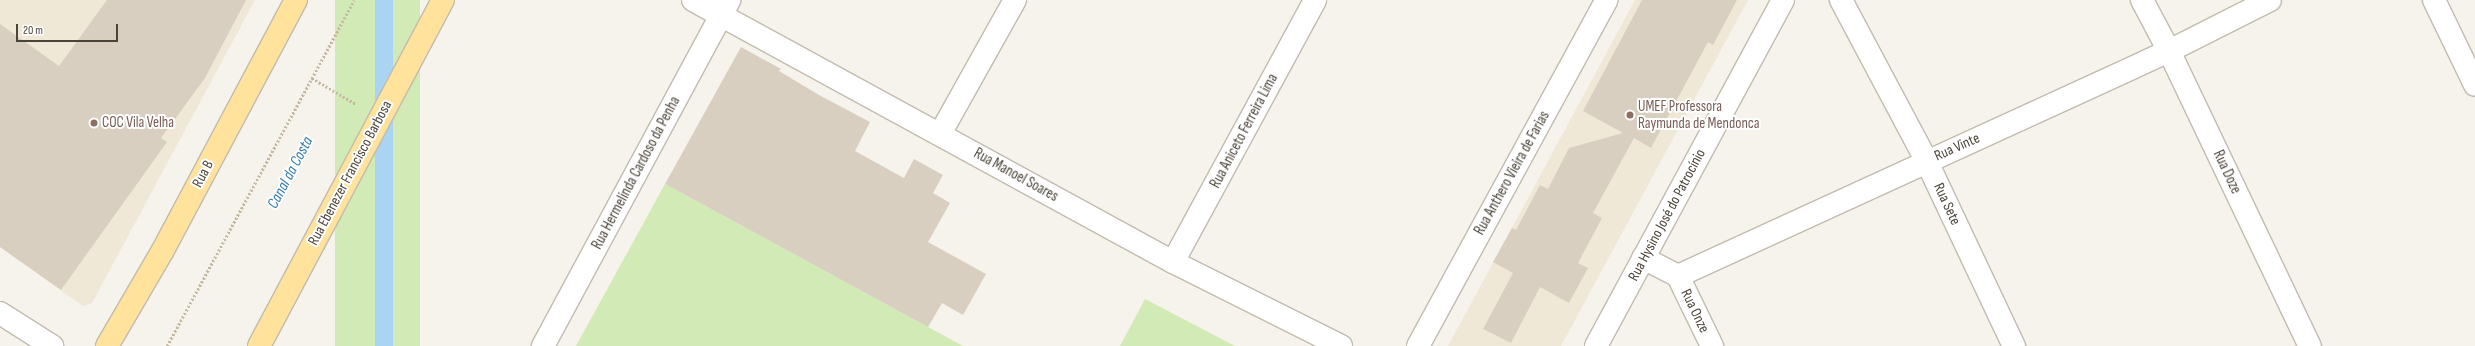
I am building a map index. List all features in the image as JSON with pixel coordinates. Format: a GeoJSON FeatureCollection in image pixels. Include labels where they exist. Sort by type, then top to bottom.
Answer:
{"type":"FeatureCollection","features":[{"type":"Feature","properties":{"kind":"main road","name":"Rua B"},"geometry":{"type":"LineString","coordinates":[[107,346],[162,252],[296,0]]}},
{"type":"Feature","properties":{"kind":"main road","name":"Rua Ebenezer Francisco Barbosa"},"geometry":{"type":"LineString","coordinates":[[259,346],[443,0]]}},
{"type":"Feature","properties":{"kind":"street","name":"Rua Manoel Soares"},"geometry":{"type":"LineString","coordinates":[[693,0],[725,8],[940,134],[1173,262],[1341,346]]}},
{"type":"Feature","properties":{"kind":"street"},"geometry":{"type":"LineString","coordinates":[[940,134],[1015,0]]}},
{"type":"Feature","properties":{"kind":"street","name":"Rua Aniceto Ferreira Lima"},"geometry":{"type":"LineString","coordinates":[[1173,262],[1315,0]]}},
{"type":"Feature","properties":{"kind":"street","name":"Rua Anthero Vieira de Farias"},"geometry":{"type":"LineString","coordinates":[[1418,346],[1607,0]]}},
{"type":"Feature","properties":{"kind":"street","name":"Rua Hysino José do Patrocínio"},"geometry":{"type":"LineString","coordinates":[[1596,346],[1783,0]]}},
{"type":"Feature","properties":{"kind":"street","name":"Rua Sete"},"geometry":{"type":"LineString","coordinates":[[1841,0],[1926,160],[2014,346]]}},
{"type":"Feature","properties":{"kind":"street","name":"Rua Doze"},"geometry":{"type":"LineString","coordinates":[[2142,0],[2170,51],[2310,346]]}},
{"type":"Feature","properties":{"kind":"street","name":"Rua Vinte"},"geometry":{"type":"LineString","coordinates":[[1678,276],[1926,160],[2170,51],[2270,0]]}},
{"type":"Feature","properties":{"kind":"street"},"geometry":{"type":"LineString","coordinates":[[2434,0],[2475,86]]}},
{"type":"Feature","properties":{"kind":"street","name":"Rua Hermelinda Cardoso da Penha"},"geometry":{"type":"LineString","coordinates":[[543,346],[725,8]]}},
{"type":"Feature","properties":{"kind":"street"},"geometry":{"type":"LineString","coordinates":[[1643,258],[1678,276]]}},
{"type":"Feature","properties":{"kind":"street","name":"Rua Onze"},"geometry":{"type":"LineString","coordinates":[[1678,276],[1712,346]]}},
{"type":"Feature","properties":{"kind":"street"},"geometry":{"type":"LineString","coordinates":[[0,313],[52,346]]}},
{"type":"Feature","properties":{"kind":"path"},"geometry":{"type":"LineString","coordinates":[[167,346],[354,0]]}},
{"type":"Feature","properties":{"kind":"path"},"geometry":{"type":"LineString","coordinates":[[312,78],[343,96]]}},
{"type":"Feature","properties":{"kind":"shaded area","name":"COC Vila Velha"},"geometry":{"type":"Polygon","coordinates":[[[0,0],[255,0],[92,303],[83,306],[0,247],[0,0]]]}},
{"type":"Feature","properties":{"kind":"shaded area","name":"UMEF Professora Raymunda de Mendonca"},"geometry":{"type":"Polygon","coordinates":[[[1635,0],[1748,0],[1561,346],[1448,346],[1635,0]]]}},
{"type":"Feature","properties":{"kind":"green space"},"geometry":{"type":"Polygon","coordinates":[[[335,0],[375,0],[375,346],[335,346],[335,0]]]}},
{"type":"Feature","properties":{"kind":"green space"},"geometry":{"type":"Polygon","coordinates":[[[393,0],[420,0],[420,346],[393,346],[393,0]]]}},
{"type":"Feature","properties":{"kind":"green space"},"geometry":{"type":"Polygon","coordinates":[[[665,184],[963,346],[576,346],[665,184]]]}},
{"type":"Feature","properties":{"kind":"green space"},"geometry":{"type":"Polygon","coordinates":[[[1145,299],[1235,346],[1120,346],[1145,299]]]}},
{"type":"Feature","properties":{"kind":"water"},"geometry":{"type":"Polygon","coordinates":[[[375,0],[393,0],[393,346],[375,346],[375,0]]]}},
{"type":"Feature","properties":{"kind":"building","name":"COC Vila Velha"},"geometry":{"type":"Polygon","coordinates":[[[107,0],[246,0],[205,78],[161,138],[167,142],[61,290],[0,247],[0,24],[59,66],[107,0]]]}},
{"type":"Feature","properties":{"kind":"building","name":"UMEF Professora Raymunda de Mendonca"},"geometry":{"type":"Polygon","coordinates":[[[1642,0],[1737,0],[1713,45],[1708,42],[1651,148],[1634,138],[1593,213],[1602,218],[1578,263],[1588,268],[1569,303],[1540,287],[1511,343],[1483,329],[1513,273],[1493,262],[1512,228],[1516,230],[1540,185],[1548,189],[1569,148],[1623,133],[1583,111],[1642,0]]]}},
{"type":"Feature","properties":{"kind":"building"},"geometry":{"type":"Polygon","coordinates":[[[741,47],[781,69],[779,71],[819,95],[870,122],[855,151],[904,178],[914,159],[943,175],[933,193],[950,203],[928,242],[986,274],[963,315],[942,303],[928,327],[665,184],[741,47]]]}},
{"type":"Feature","properties":{"kind":"place","name":"UMEF Professora Raymunda de Mendonca"},"geometry":{"type":"Point","coordinates":[1630,115]}},
{"type":"Feature","properties":{"kind":"place","name":"COC Vila Velha"},"geometry":{"type":"Point","coordinates":[94,123]}},
{"type":"Feature","properties":{"kind":"water label","name":"Canal da Costa"},"geometry":{"type":"Point","coordinates":[291,173]}}]}
